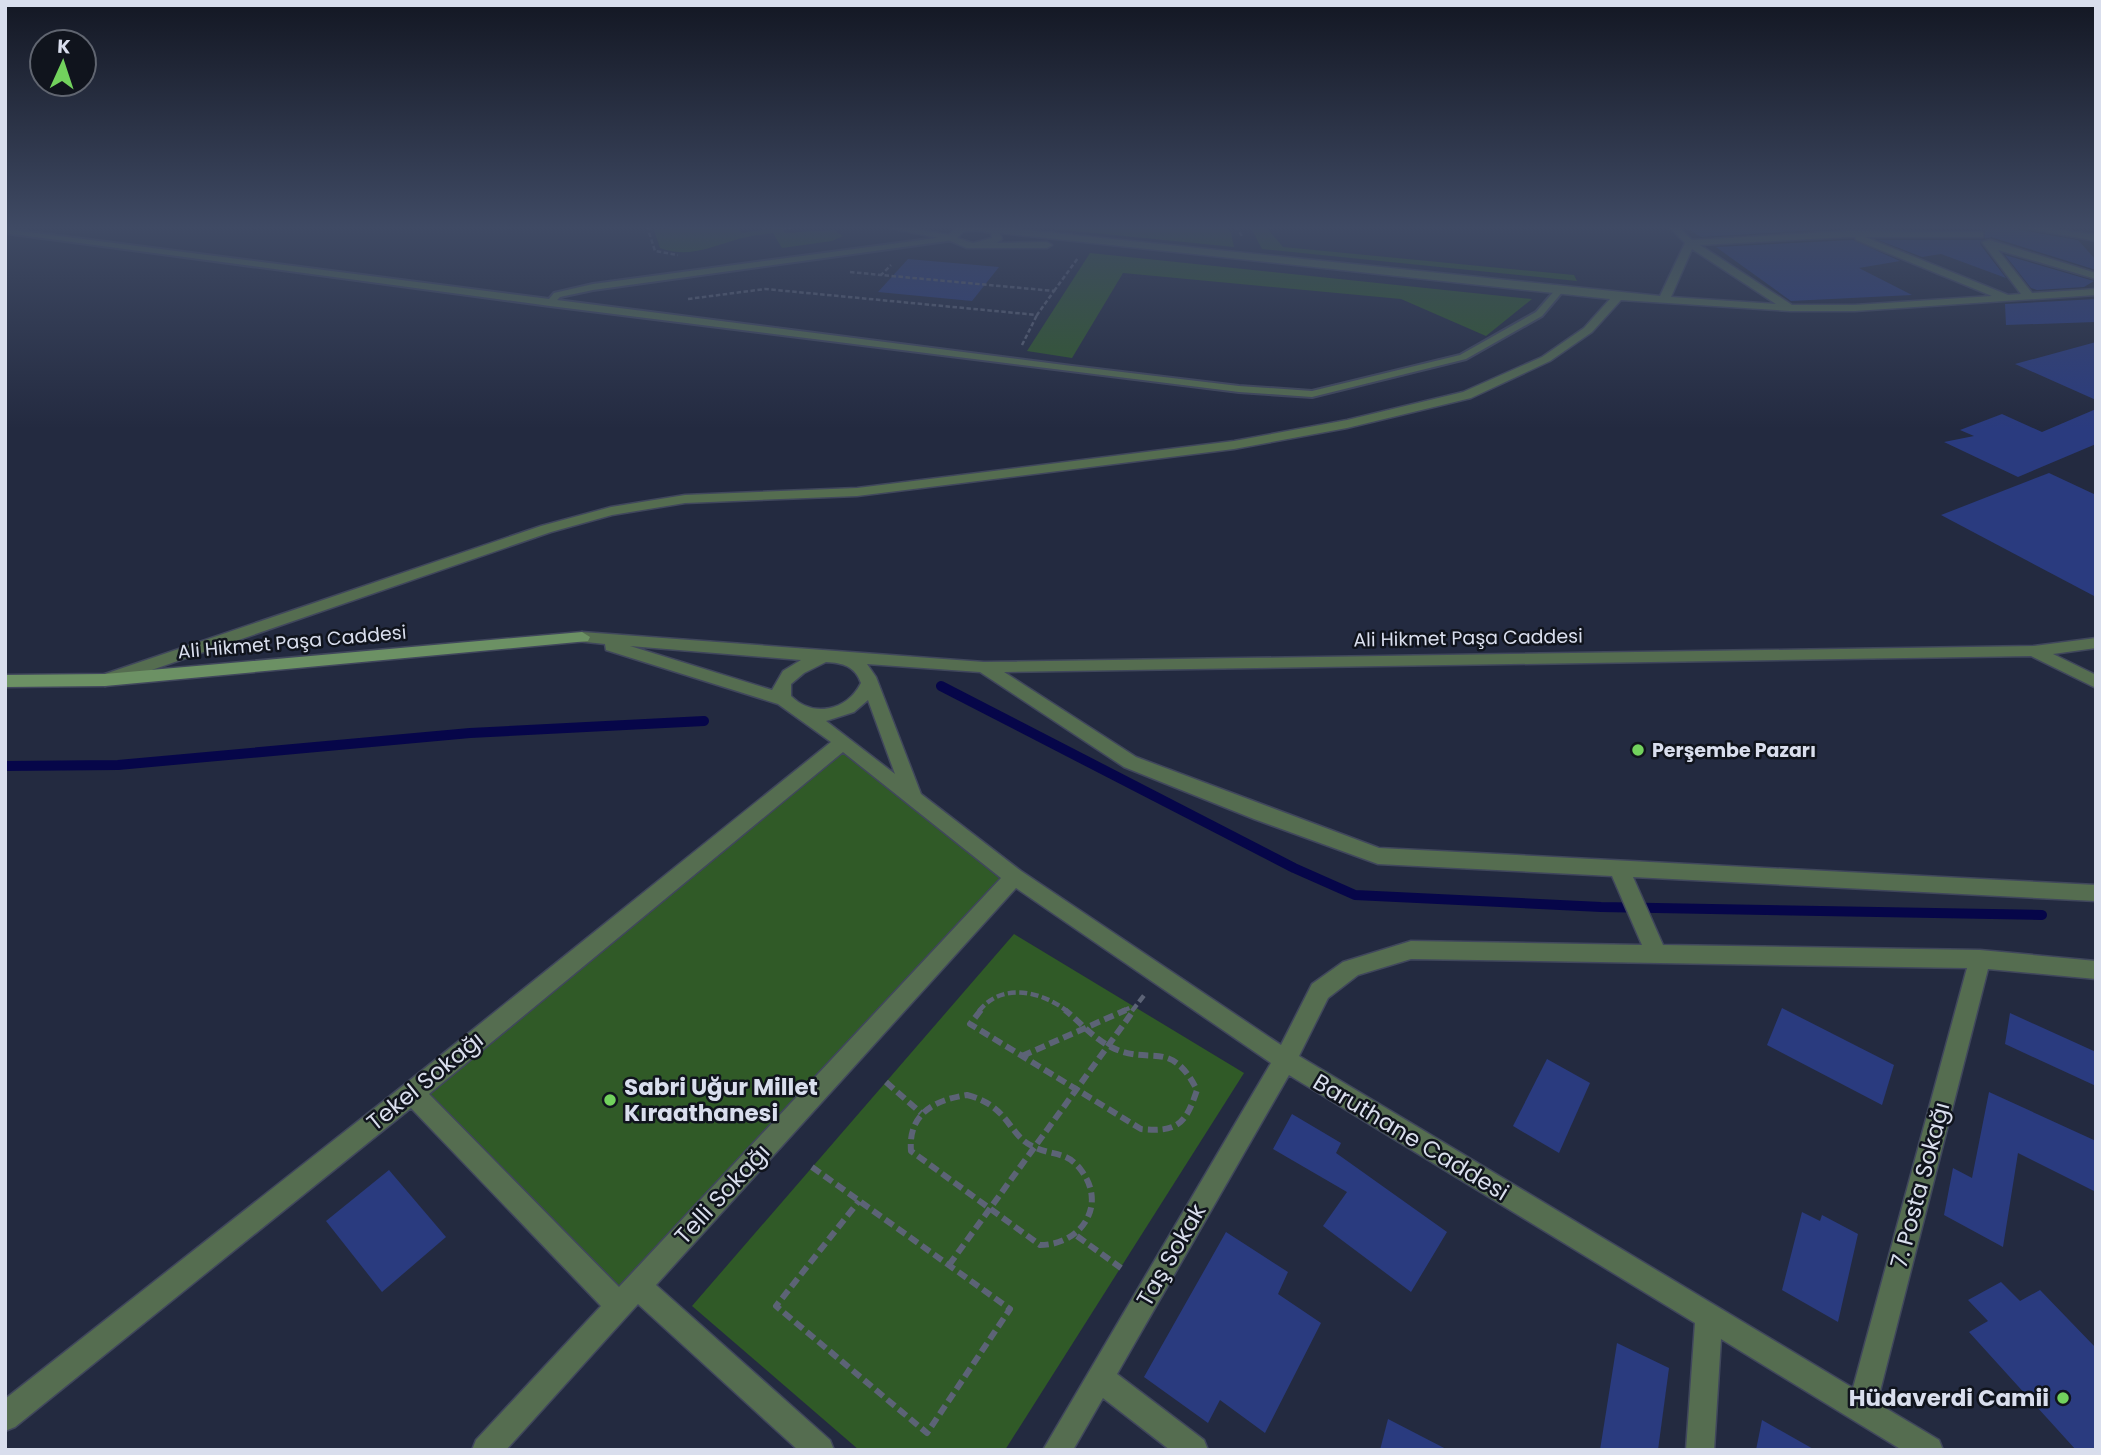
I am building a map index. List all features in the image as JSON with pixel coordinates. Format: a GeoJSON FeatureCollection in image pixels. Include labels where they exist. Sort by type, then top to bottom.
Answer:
{"type":"FeatureCollection","features":[{"type":"Feature","properties":{"kind":"main road","name":"Ali Hikmet Paşa Caddesi"},"geometry":{"type":"LineString","coordinates":[[5,681],[104,680],[582,637]]}},
{"type":"Feature","properties":{"kind":"street"},"geometry":{"type":"LineString","coordinates":[[1592,294],[1790,308],[2075,294]]}},
{"type":"Feature","properties":{"kind":"street"},"geometry":{"type":"LineString","coordinates":[[1664,300],[1667,294]]}},
{"type":"Feature","properties":{"kind":"street"},"geometry":{"type":"LineString","coordinates":[[1768,294],[1790,308]]}},
{"type":"Feature","properties":{"kind":"street"},"geometry":{"type":"LineString","coordinates":[[2000,294],[2010,298]]}},
{"type":"Feature","properties":{"kind":"street"},"geometry":{"type":"LineString","coordinates":[[2026,294],[2029,298]]}},
{"type":"Feature","properties":{"kind":"street"},"geometry":{"type":"LineString","coordinates":[[104,680],[546,529],[611,511],[685,499],[857,492],[1234,445],[1347,424],[1467,395],[1546,359],[1588,330],[1618,297]]}},
{"type":"Feature","properties":{"kind":"street"},"geometry":{"type":"LineString","coordinates":[[582,637],[785,700],[805,713],[819,715],[848,708],[866,692],[867,674]]}},
{"type":"Feature","properties":{"kind":"street","name":"Ali Hikmet Paşa Caddesi"},"geometry":{"type":"LineString","coordinates":[[582,637],[984,667],[2034,651],[2096,643]]}},
{"type":"Feature","properties":{"kind":"street"},"geometry":{"type":"LineString","coordinates":[[2034,651],[2096,682]]}},
{"type":"Feature","properties":{"kind":"street"},"geometry":{"type":"LineString","coordinates":[[785,700],[783,682],[790,672],[813,659],[833,657],[852,660],[867,674],[912,795]]}},
{"type":"Feature","properties":{"kind":"street"},"geometry":{"type":"LineString","coordinates":[[984,667],[1130,762],[1261,814],[1378,856],[2096,893]]}},
{"type":"Feature","properties":{"kind":"street","name":"Baruthane Caddesi"},"geometry":{"type":"LineString","coordinates":[[805,713],[1014,877],[1285,1060],[1929,1450]]}},
{"type":"Feature","properties":{"kind":"street","name":"Tekel Sokağı"},"geometry":{"type":"LineString","coordinates":[[5,1417],[412,1093],[843,742]]}},
{"type":"Feature","properties":{"kind":"street"},"geometry":{"type":"LineString","coordinates":[[1619,868],[1657,956]]}},
{"type":"Feature","properties":{"kind":"street","name":"Telli Sokağı"},"geometry":{"type":"LineString","coordinates":[[486,1450],[1014,877]]}},
{"type":"Feature","properties":{"kind":"street","name":"Taş Sokak"},"geometry":{"type":"LineString","coordinates":[[1057,1450],[1285,1060],[1321,991],[1351,968],[1411,950],[1657,956],[1980,959],[2096,970]]}},
{"type":"Feature","properties":{"kind":"street","name":"7. Posta Sokağı"},"geometry":{"type":"LineString","coordinates":[[1861,1410],[1980,959]]}},
{"type":"Feature","properties":{"kind":"street"},"geometry":{"type":"LineString","coordinates":[[412,1093],[628,1296],[820,1450]]}},
{"type":"Feature","properties":{"kind":"street"},"geometry":{"type":"LineString","coordinates":[[1700,1450],[1709,1319]]}},
{"type":"Feature","properties":{"kind":"street"},"geometry":{"type":"LineString","coordinates":[[1099,1378],[1194,1450]]}},
{"type":"Feature","properties":{"kind":"lane"},"geometry":{"type":"LineString","coordinates":[[481,294],[1225,388],[1312,394],[1463,357],[1539,314],[1557,294]]}},
{"type":"Feature","properties":{"kind":"lane"},"geometry":{"type":"LineString","coordinates":[[550,303],[557,295],[562,294]]}},
{"type":"Feature","properties":{"kind":"path"},"geometry":{"type":"LineString","coordinates":[[684,300],[729,294]]}},
{"type":"Feature","properties":{"kind":"path"},"geometry":{"type":"LineString","coordinates":[[816,294],[1037,315]]}},
{"type":"Feature","properties":{"kind":"path"},"geometry":{"type":"LineString","coordinates":[[1018,354],[1037,315],[1052,294]]}},
{"type":"Feature","properties":{"kind":"path"},"geometry":{"type":"LineString","coordinates":[[948,1265],[1133,1006],[1161,976]]}},
{"type":"Feature","properties":{"kind":"path"},"geometry":{"type":"LineString","coordinates":[[1020,991],[1048,996],[1084,1027],[1106,1045],[1122,1052],[1153,1053],[1176,1062],[1189,1073],[1197,1090],[1183,1123],[1166,1133],[1141,1129],[970,1024],[988,1000],[1020,991]]}},
{"type":"Feature","properties":{"kind":"path"},"geometry":{"type":"LineString","coordinates":[[1021,1057],[1133,1006]]}},
{"type":"Feature","properties":{"kind":"path"},"geometry":{"type":"LineString","coordinates":[[886,1082],[921,1113]]}},
{"type":"Feature","properties":{"kind":"path"},"geometry":{"type":"LineString","coordinates":[[967,1095],[986,1099],[1001,1109],[1032,1147],[1055,1150],[1072,1158],[1091,1183],[1092,1197],[1088,1217],[1077,1236],[1056,1245],[1040,1245],[911,1152],[911,1129],[921,1113],[947,1097],[967,1095]]}},
{"type":"Feature","properties":{"kind":"path"},"geometry":{"type":"LineString","coordinates":[[812,1167],[859,1200],[1010,1309],[927,1433],[776,1306],[859,1200]]}},
{"type":"Feature","properties":{"kind":"path"},"geometry":{"type":"LineString","coordinates":[[1077,1236],[1121,1268]]}},
{"type":"Feature","properties":{"kind":"green space"},"geometry":{"type":"Polygon","coordinates":[[[1064,294],[1110,294],[1072,358],[1027,351],[1064,294]]]}},
{"type":"Feature","properties":{"kind":"green space"},"geometry":{"type":"Polygon","coordinates":[[[1346,294],[1483,294],[1532,299],[1486,336],[1401,299],[1346,294]]]}},
{"type":"Feature","properties":{"kind":"green space"},"geometry":{"type":"Polygon","coordinates":[[[848,746],[1014,877],[619,1306],[412,1093],[848,746]]]}},
{"type":"Feature","properties":{"kind":"green space"},"geometry":{"type":"Polygon","coordinates":[[[1014,934],[1244,1073],[1005,1450],[859,1450],[692,1306],[1014,934]]]}},
{"type":"Feature","properties":{"kind":"building"},"geometry":{"type":"Polygon","coordinates":[[[898,294],[978,294],[972,301],[898,294]]]}},
{"type":"Feature","properties":{"kind":"building"},"geometry":{"type":"Polygon","coordinates":[[[1781,294],[1912,295],[1791,301],[1781,294]]]}},
{"type":"Feature","properties":{"kind":"building"},"geometry":{"type":"Polygon","coordinates":[[[2096,299],[2096,322],[2006,325],[2005,304],[2096,299]]]}},
{"type":"Feature","properties":{"kind":"building"},"geometry":{"type":"Polygon","coordinates":[[[2096,342],[2096,400],[2015,364],[2096,342]]]}},
{"type":"Feature","properties":{"kind":"building"},"geometry":{"type":"Polygon","coordinates":[[[2096,409],[2096,444],[2018,477],[1944,442],[1974,436],[1960,430],[2002,414],[2042,432],[2096,409]]]}},
{"type":"Feature","properties":{"kind":"building"},"geometry":{"type":"Polygon","coordinates":[[[2049,473],[2096,495],[2096,597],[1941,515],[2049,473]]]}},
{"type":"Feature","properties":{"kind":"building"},"geometry":{"type":"Polygon","coordinates":[[[1782,1008],[1894,1065],[1882,1105],[1767,1045],[1782,1008]]]}},
{"type":"Feature","properties":{"kind":"building"},"geometry":{"type":"Polygon","coordinates":[[[2010,1013],[2096,1052],[2096,1086],[2005,1044],[2010,1013]]]}},
{"type":"Feature","properties":{"kind":"building"},"geometry":{"type":"Polygon","coordinates":[[[1547,1059],[1590,1083],[1559,1153],[1513,1126],[1547,1059]]]}},
{"type":"Feature","properties":{"kind":"building"},"geometry":{"type":"Polygon","coordinates":[[[1989,1092],[2096,1141],[2096,1192],[2018,1153],[2003,1247],[1944,1215],[1953,1168],[1972,1178],[1989,1092]]]}},
{"type":"Feature","properties":{"kind":"building"},"geometry":{"type":"Polygon","coordinates":[[[1292,1114],[1341,1143],[1336,1153],[1447,1232],[1411,1292],[1323,1226],[1347,1192],[1273,1149],[1292,1114]]]}},
{"type":"Feature","properties":{"kind":"building"},"geometry":{"type":"Polygon","coordinates":[[[389,1170],[446,1237],[382,1292],[326,1221],[389,1170]]]}},
{"type":"Feature","properties":{"kind":"building"},"geometry":{"type":"Polygon","coordinates":[[[1802,1212],[1820,1221],[1822,1215],[1858,1234],[1838,1322],[1782,1290],[1802,1212]]]}},
{"type":"Feature","properties":{"kind":"building"},"geometry":{"type":"Polygon","coordinates":[[[1226,1232],[1288,1272],[1278,1294],[1321,1323],[1265,1433],[1220,1400],[1208,1423],[1144,1377],[1226,1232]]]}},
{"type":"Feature","properties":{"kind":"building","name":"Hüdaverdi Camii"},"geometry":{"type":"Polygon","coordinates":[[[2001,1282],[2020,1301],[2040,1290],[2096,1348],[2096,1450],[2076,1450],[1969,1332],[1988,1321],[1968,1300],[2001,1282]]]}},
{"type":"Feature","properties":{"kind":"building"},"geometry":{"type":"Polygon","coordinates":[[[1617,1343],[1669,1368],[1658,1450],[1600,1450],[1617,1343]]]}},
{"type":"Feature","properties":{"kind":"building"},"geometry":{"type":"Polygon","coordinates":[[[1388,1419],[1448,1450],[1380,1450],[1388,1419]]]}},
{"type":"Feature","properties":{"kind":"building"},"geometry":{"type":"Polygon","coordinates":[[[1762,1420],[1815,1450],[1756,1450],[1762,1420]]]}},
{"type":"Feature","properties":{"kind":"waterway"},"geometry":{"type":"LineString","coordinates":[[941,686],[1294,868],[1355,895],[1601,907],[2042,915]]}},
{"type":"Feature","properties":{"kind":"waterway"},"geometry":{"type":"LineString","coordinates":[[5,766],[118,765],[470,733],[704,721]]}},
{"type":"Feature","properties":{"kind":"place","name":"Perşembe Pazarı"},"geometry":{"type":"Point","coordinates":[1638,750]}},
{"type":"Feature","properties":{"kind":"place","name":"Sabri Uğur Millet Kıraathanesi"},"geometry":{"type":"Point","coordinates":[610,1100]}},
{"type":"Feature","properties":{"kind":"place","name":"Hüdaverdi Camii"},"geometry":{"type":"Point","coordinates":[2063,1398]}}]}
